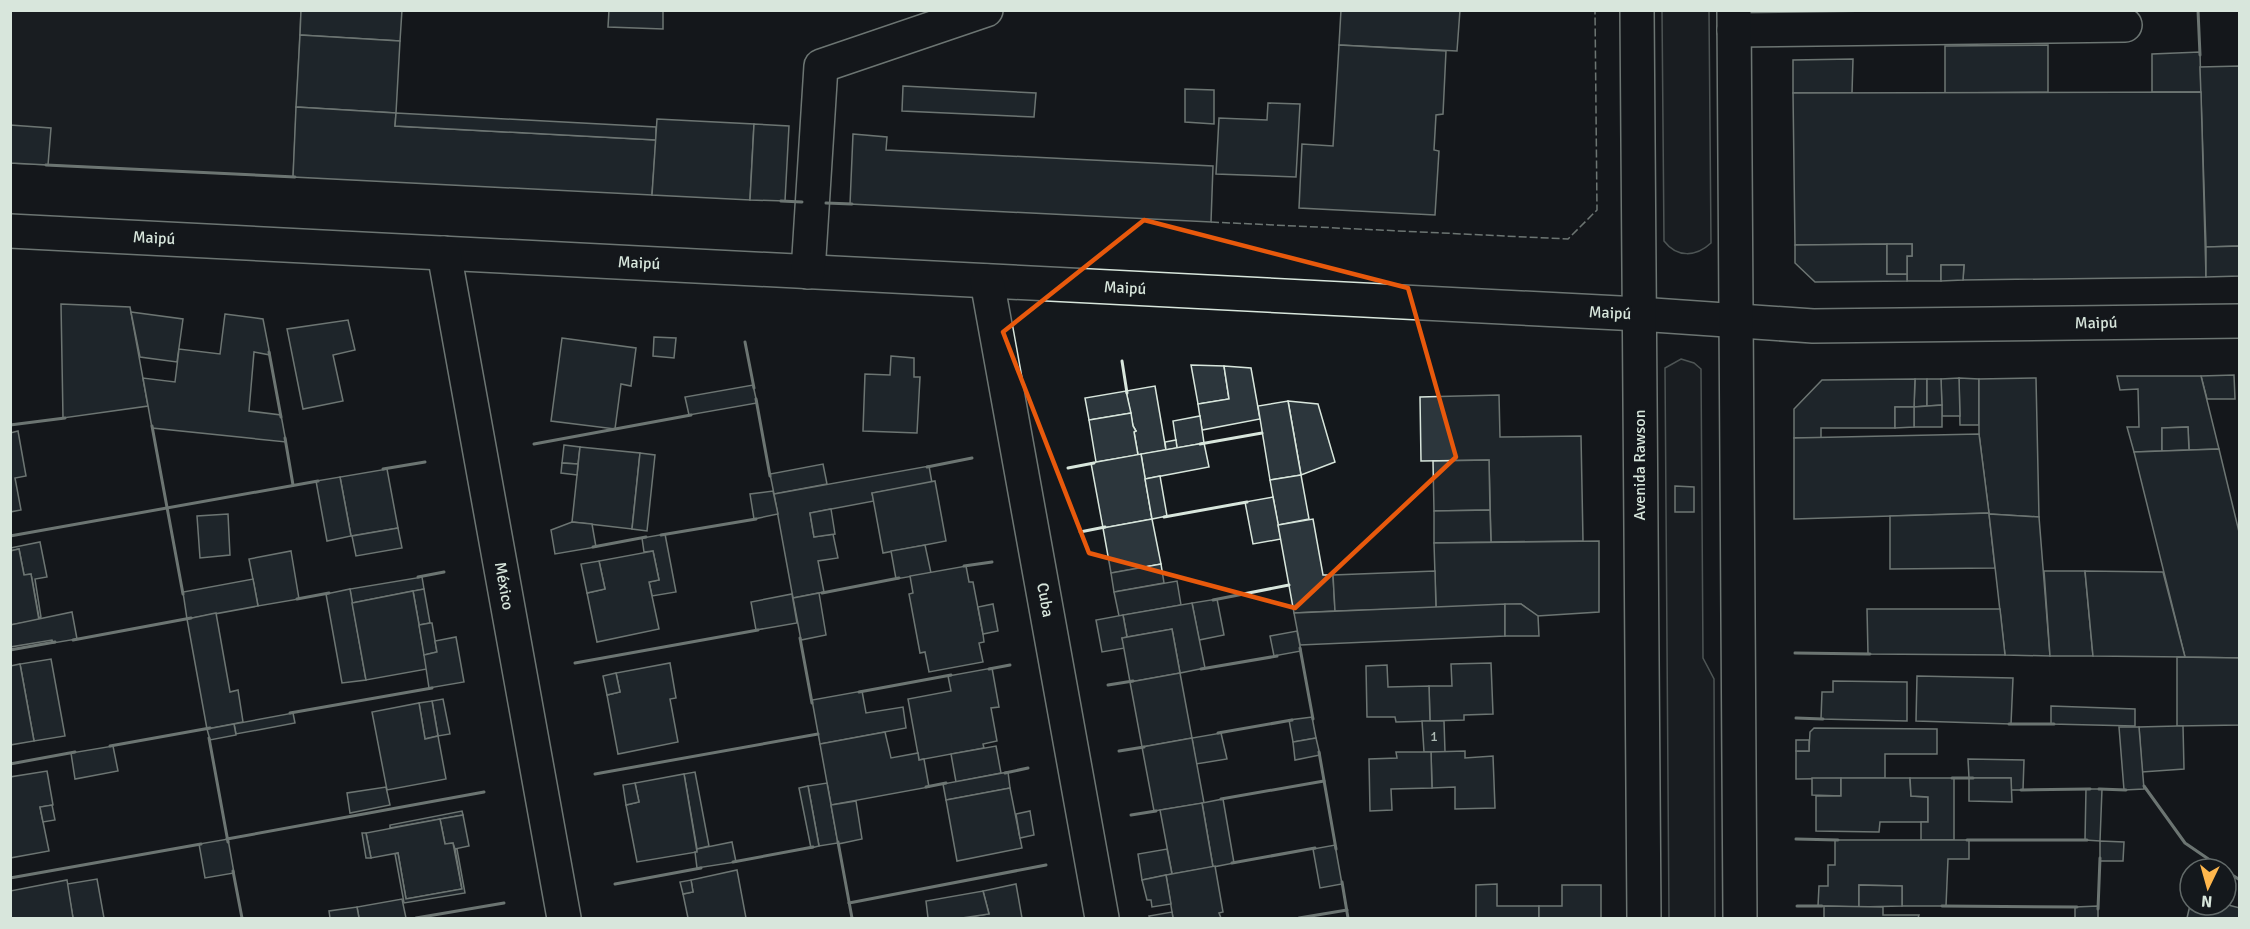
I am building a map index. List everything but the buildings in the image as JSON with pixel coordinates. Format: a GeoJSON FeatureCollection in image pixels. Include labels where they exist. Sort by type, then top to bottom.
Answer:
{"type":"FeatureCollection","features":[{"type":"Feature","properties":{"kind":"street"},"geometry":{"type":"LineString","coordinates":[[808,272],[821,66],[986,10]]}},
{"type":"Feature","properties":{"kind":"street","name":"Avenida Rawson"},"geometry":{"type":"LineString","coordinates":[[1637,10],[1644,918]]}},
{"type":"Feature","properties":{"kind":"street"},"geometry":{"type":"LineString","coordinates":[[1740,918],[1734,20],[2125,24]]}},
{"type":"Feature","properties":{"kind":"street","name":"Maipú"},"geometry":{"type":"LineString","coordinates":[[10,231],[1639,314],[1813,326],[2240,321]]}},
{"type":"Feature","properties":{"kind":"street","name":"México"},"geometry":{"type":"LineString","coordinates":[[444,253],[564,918]]}},
{"type":"Feature","properties":{"kind":"street","name":"Cuba"},"geometry":{"type":"LineString","coordinates":[[987,281],[1102,918]]}},
{"type":"Feature","properties":{"kind":"highlighted area"},"geometry":{"type":"Polygon","coordinates":[[[1144,220],[1408,288],[1456,457],[1295,608],[1089,553],[1003,332],[1144,220]]]}},
{"type":"Feature","properties":{"kind":"shaded area"},"geometry":{"type":"Polygon","coordinates":[[[10,11],[301,11],[293,177],[11,163],[10,11]]]}},
{"type":"Feature","properties":{"kind":"shaded area"},"geometry":{"type":"Polygon","coordinates":[[[1662,11],[1709,11],[1711,243],[1699,251],[1687,254],[1669,247],[1664,241],[1662,11]]]}},
{"type":"Feature","properties":{"kind":"shaded area"},"geometry":{"type":"Polygon","coordinates":[[[1681,359],[1694,363],[1701,369],[1703,658],[1714,679],[1715,918],[1669,918],[1665,368],[1681,359]]]}},
{"type":"Feature","properties":{"kind":"fence"},"geometry":{"type":"LineString","coordinates":[[1211,222],[1568,239],[1597,210],[1595,10]]}},
{"type":"Feature","properties":{"kind":"wall"},"geometry":{"type":"LineString","coordinates":[[2198,10],[2200,55]]}},
{"type":"Feature","properties":{"kind":"wall"},"geometry":{"type":"LineString","coordinates":[[46,165],[295,177]]}},
{"type":"Feature","properties":{"kind":"wall"},"geometry":{"type":"LineString","coordinates":[[781,201],[802,202]]}},
{"type":"Feature","properties":{"kind":"wall"},"geometry":{"type":"LineString","coordinates":[[826,203],[852,204]]}},
{"type":"Feature","properties":{"kind":"wall"},"geometry":{"type":"LineString","coordinates":[[745,342],[754,388]]}},
{"type":"Feature","properties":{"kind":"wall"},"geometry":{"type":"LineString","coordinates":[[269,352],[281,417]]}},
{"type":"Feature","properties":{"kind":"wall"},"geometry":{"type":"LineString","coordinates":[[1122,361],[1127,393]]}},
{"type":"Feature","properties":{"kind":"wall"},"geometry":{"type":"LineString","coordinates":[[756,399],[770,476]]}},
{"type":"Feature","properties":{"kind":"wall"},"geometry":{"type":"LineString","coordinates":[[534,444],[691,415]]}},
{"type":"Feature","properties":{"kind":"wall"},"geometry":{"type":"LineString","coordinates":[[10,425],[65,418]]}},
{"type":"Feature","properties":{"kind":"wall"},"geometry":{"type":"LineString","coordinates":[[152,426],[183,594]]}},
{"type":"Feature","properties":{"kind":"wall"},"geometry":{"type":"LineString","coordinates":[[1200,444],[1262,433]]}},
{"type":"Feature","properties":{"kind":"wall"},"geometry":{"type":"LineString","coordinates":[[285,438],[293,485]]}},
{"type":"Feature","properties":{"kind":"wall"},"geometry":{"type":"LineString","coordinates":[[927,467],[972,458]]}},
{"type":"Feature","properties":{"kind":"wall"},"geometry":{"type":"LineString","coordinates":[[383,469],[425,462]]}},
{"type":"Feature","properties":{"kind":"wall"},"geometry":{"type":"LineString","coordinates":[[1068,468],[1094,463]]}},
{"type":"Feature","properties":{"kind":"wall"},"geometry":{"type":"LineString","coordinates":[[10,536],[318,481]]}},
{"type":"Feature","properties":{"kind":"wall"},"geometry":{"type":"LineString","coordinates":[[1164,517],[1247,502]]}},
{"type":"Feature","properties":{"kind":"wall"},"geometry":{"type":"LineString","coordinates":[[661,535],[756,519]]}},
{"type":"Feature","properties":{"kind":"wall"},"geometry":{"type":"LineString","coordinates":[[1080,532],[1105,527]]}},
{"type":"Feature","properties":{"kind":"wall"},"geometry":{"type":"LineString","coordinates":[[593,547],[646,537]]}},
{"type":"Feature","properties":{"kind":"wall"},"geometry":{"type":"LineString","coordinates":[[964,566],[992,562]]}},
{"type":"Feature","properties":{"kind":"wall"},"geometry":{"type":"LineString","coordinates":[[418,577],[444,572]]}},
{"type":"Feature","properties":{"kind":"wall"},"geometry":{"type":"LineString","coordinates":[[822,593],[899,578]]}},
{"type":"Feature","properties":{"kind":"wall"},"geometry":{"type":"LineString","coordinates":[[1213,600],[1289,585]]}},
{"type":"Feature","properties":{"kind":"wall"},"geometry":{"type":"LineString","coordinates":[[297,599],[329,593]]}},
{"type":"Feature","properties":{"kind":"wall"},"geometry":{"type":"LineString","coordinates":[[73,640],[191,618]]}},
{"type":"Feature","properties":{"kind":"wall"},"geometry":{"type":"LineString","coordinates":[[575,663],[758,630]]}},
{"type":"Feature","properties":{"kind":"wall"},"geometry":{"type":"LineString","coordinates":[[800,638],[812,703]]}},
{"type":"Feature","properties":{"kind":"wall"},"geometry":{"type":"LineString","coordinates":[[10,650],[55,642]]}},
{"type":"Feature","properties":{"kind":"wall"},"geometry":{"type":"LineString","coordinates":[[1300,648],[1313,719]]}},
{"type":"Feature","properties":{"kind":"wall"},"geometry":{"type":"LineString","coordinates":[[1795,653],[1870,654]]}},
{"type":"Feature","properties":{"kind":"wall"},"geometry":{"type":"LineString","coordinates":[[1201,669],[1277,656]]}},
{"type":"Feature","properties":{"kind":"wall"},"geometry":{"type":"LineString","coordinates":[[989,669],[1010,665]]}},
{"type":"Feature","properties":{"kind":"wall"},"geometry":{"type":"LineString","coordinates":[[859,692],[951,675]]}},
{"type":"Feature","properties":{"kind":"wall"},"geometry":{"type":"LineString","coordinates":[[1108,685],[1133,681]]}},
{"type":"Feature","properties":{"kind":"wall"},"geometry":{"type":"LineString","coordinates":[[290,713],[432,688]]}},
{"type":"Feature","properties":{"kind":"wall"},"geometry":{"type":"LineString","coordinates":[[1796,718],[1823,719]]}},
{"type":"Feature","properties":{"kind":"wall"},"geometry":{"type":"LineString","coordinates":[[1218,733],[1292,720]]}},
{"type":"Feature","properties":{"kind":"wall"},"geometry":{"type":"LineString","coordinates":[[2009,724],[2054,724]]}},
{"type":"Feature","properties":{"kind":"wall"},"geometry":{"type":"LineString","coordinates":[[110,746],[210,728]]}},
{"type":"Feature","properties":{"kind":"wall"},"geometry":{"type":"LineString","coordinates":[[595,774],[818,734]]}},
{"type":"Feature","properties":{"kind":"wall"},"geometry":{"type":"LineString","coordinates":[[209,738],[228,842]]}},
{"type":"Feature","properties":{"kind":"wall"},"geometry":{"type":"LineString","coordinates":[[1119,751],[1144,747]]}},
{"type":"Feature","properties":{"kind":"wall"},"geometry":{"type":"LineString","coordinates":[[10,764],[75,752]]}},
{"type":"Feature","properties":{"kind":"wall"},"geometry":{"type":"LineString","coordinates":[[1319,752],[1336,849]]}},
{"type":"Feature","properties":{"kind":"wall"},"geometry":{"type":"LineString","coordinates":[[1005,773],[1028,768]]}},
{"type":"Feature","properties":{"kind":"wall"},"geometry":{"type":"LineString","coordinates":[[1952,778],[1973,778]]}},
{"type":"Feature","properties":{"kind":"wall"},"geometry":{"type":"LineString","coordinates":[[1221,799],[1324,781]]}},
{"type":"Feature","properties":{"kind":"wall"},"geometry":{"type":"LineString","coordinates":[[926,787],[946,783]]}},
{"type":"Feature","properties":{"kind":"wall"},"geometry":{"type":"LineString","coordinates":[[2144,786],[2185,843],[2205,857]]}},
{"type":"Feature","properties":{"kind":"wall"},"geometry":{"type":"LineString","coordinates":[[2021,790],[2090,789]]}},
{"type":"Feature","properties":{"kind":"wall"},"geometry":{"type":"LineString","coordinates":[[2099,789],[2126,790]]}},
{"type":"Feature","properties":{"kind":"wall"},"geometry":{"type":"LineString","coordinates":[[227,839],[484,792]]}},
{"type":"Feature","properties":{"kind":"wall"},"geometry":{"type":"LineString","coordinates":[[1131,815],[1156,811]]}},
{"type":"Feature","properties":{"kind":"wall"},"geometry":{"type":"LineString","coordinates":[[1796,839],[1838,840]]}},
{"type":"Feature","properties":{"kind":"wall"},"geometry":{"type":"LineString","coordinates":[[1967,840],[2087,840]]}},
{"type":"Feature","properties":{"kind":"wall"},"geometry":{"type":"LineString","coordinates":[[838,842],[852,918]]}},
{"type":"Feature","properties":{"kind":"wall"},"geometry":{"type":"LineString","coordinates":[[10,878],[201,844]]}},
{"type":"Feature","properties":{"kind":"wall"},"geometry":{"type":"LineString","coordinates":[[733,862],[813,847]]}},
{"type":"Feature","properties":{"kind":"wall"},"geometry":{"type":"LineString","coordinates":[[1232,863],[1315,848]]}},
{"type":"Feature","properties":{"kind":"wall"},"geometry":{"type":"LineString","coordinates":[[2098,909],[2100,858]]}},
{"type":"Feature","properties":{"kind":"wall"},"geometry":{"type":"LineString","coordinates":[[849,903],[1046,865]]}},
{"type":"Feature","properties":{"kind":"wall"},"geometry":{"type":"LineString","coordinates":[[615,884],[701,868]]}},
{"type":"Feature","properties":{"kind":"wall"},"geometry":{"type":"LineString","coordinates":[[233,871],[242,918]]}},
{"type":"Feature","properties":{"kind":"wall"},"geometry":{"type":"LineString","coordinates":[[1342,882],[1348,918]]}},
{"type":"Feature","properties":{"kind":"wall"},"geometry":{"type":"LineString","coordinates":[[416,918],[504,903]]}},
{"type":"Feature","properties":{"kind":"wall"},"geometry":{"type":"LineString","coordinates":[[1797,906],[1822,906]]}},
{"type":"Feature","properties":{"kind":"wall"},"geometry":{"type":"LineString","coordinates":[[1942,906],[2077,907]]}},
{"type":"Feature","properties":{"kind":"wall"},"geometry":{"type":"LineString","coordinates":[[1299,918],[1347,910]]}}]}
